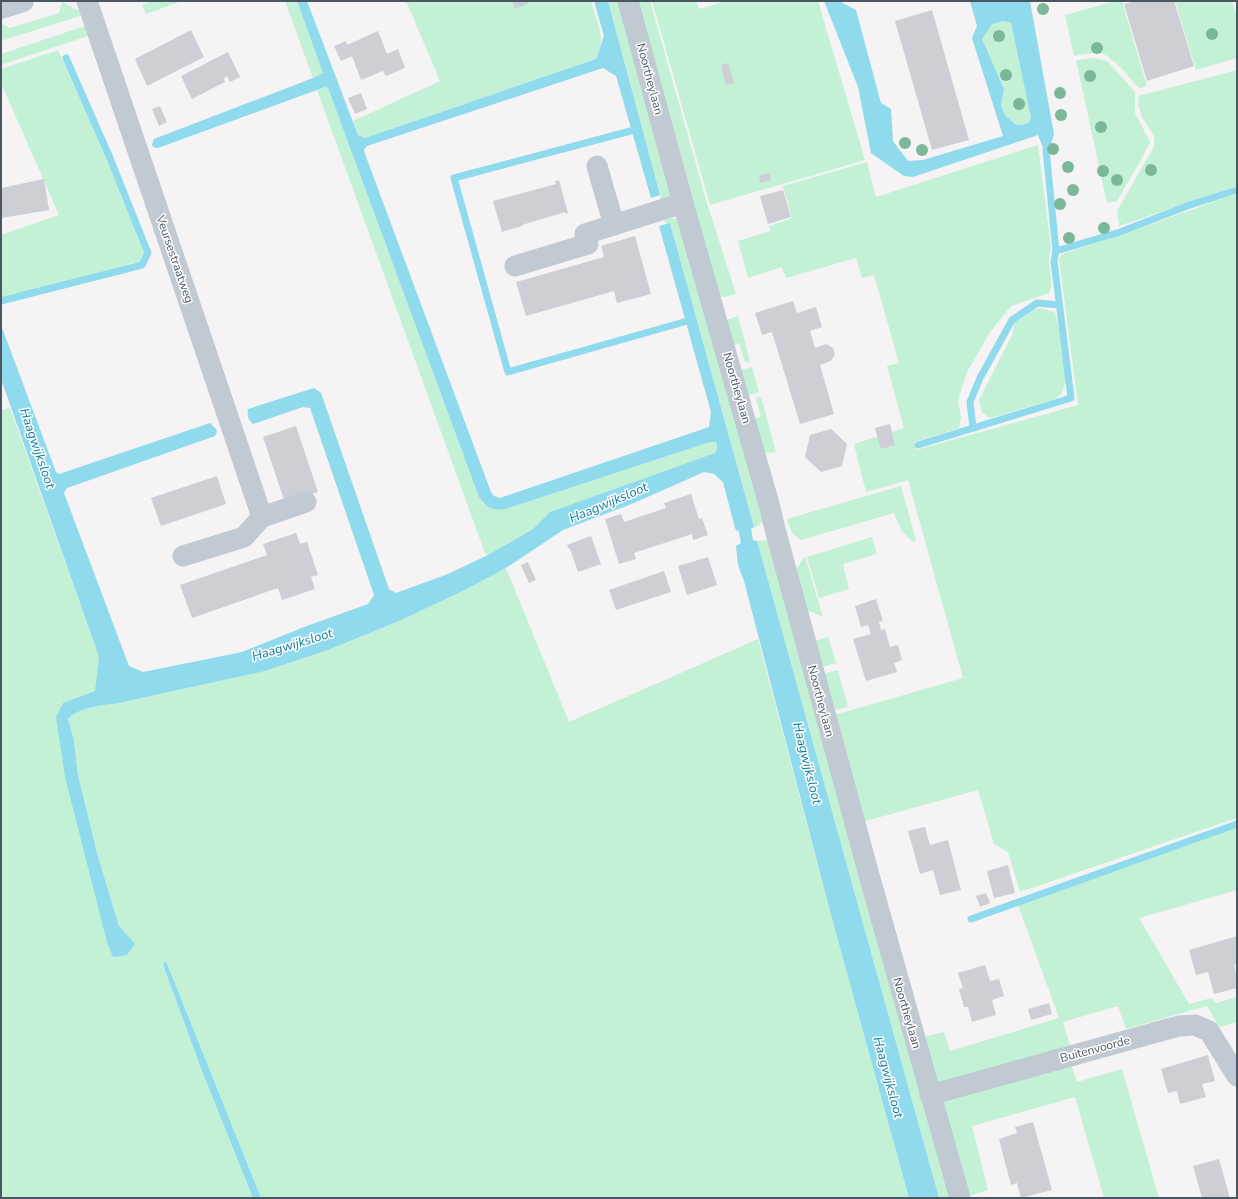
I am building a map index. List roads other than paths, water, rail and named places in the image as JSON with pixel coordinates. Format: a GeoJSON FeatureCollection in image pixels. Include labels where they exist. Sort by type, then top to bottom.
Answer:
{"type":"FeatureCollection","features":[{"type":"Feature","properties":{"kind":"main road"},"geometry":{"type":"LineString","coordinates":[[1,8],[23,1]]}},
{"type":"Feature","properties":{"kind":"street","name":"Veursestraatweg"},"geometry":{"type":"LineString","coordinates":[[87,1],[262,517]]}},
{"type":"Feature","properties":{"kind":"street","name":"Noortheylaan"},"geometry":{"type":"LineString","coordinates":[[628,1],[770,504],[775,529],[862,852],[960,1198]]}},
{"type":"Feature","properties":{"kind":"street"},"geometry":{"type":"LineString","coordinates":[[597,166],[614,225]]}},
{"type":"Feature","properties":{"kind":"street"},"geometry":{"type":"LineString","coordinates":[[515,266],[588,244],[585,234],[684,203]]}},
{"type":"Feature","properties":{"kind":"street"},"geometry":{"type":"LineString","coordinates":[[183,556],[244,537],[262,517],[306,502]]}},
{"type":"Feature","properties":{"kind":"street","name":"Buitenvoorde"},"geometry":{"type":"LineString","coordinates":[[930,1095],[1179,1026],[1195,1025],[1208,1030],[1237,1076]]}},
{"type":"Feature","properties":{"kind":"water","name":"Haagwijksloot"},"geometry":{"type":"Polygon","coordinates":[[[297,1],[307,1],[358,135],[365,138],[596,59],[604,36],[594,1],[608,1],[660,195],[651,198],[616,76],[603,68],[367,146],[364,150],[365,154],[491,492],[494,496],[500,498],[709,427],[711,412],[659,226],[670,223],[754,527],[751,529],[753,540],[757,541],[939,1198],[909,1198],[831,915],[744,581],[738,565],[736,546],[741,543],[739,532],[735,528],[723,482],[714,474],[704,472],[634,503],[563,530],[506,568],[465,590],[399,621],[328,650],[265,671],[114,704],[102,705],[77,712],[72,715],[68,719],[74,741],[78,775],[97,853],[119,926],[135,944],[127,955],[113,957],[107,942],[65,777],[56,717],[63,703],[95,691],[99,657],[1,379],[1,325],[56,472],[59,474],[210,423],[216,429],[217,432],[215,436],[67,488],[64,493],[129,666],[143,672],[242,652],[304,627],[368,604],[374,595],[310,408],[303,407],[253,424],[248,417],[248,409],[314,388],[321,393],[389,589],[396,593],[448,574],[488,555],[533,529],[550,512],[715,453],[717,448],[716,442],[710,442],[506,509],[497,510],[485,504],[479,497],[328,88],[325,87],[158,148],[153,147],[152,144],[154,139],[323,73],[297,1]]]}},
{"type":"Feature","properties":{"kind":"water"},"geometry":{"type":"Polygon","coordinates":[[[824,1],[839,1],[856,10],[881,103],[891,109],[893,141],[908,161],[923,160],[1003,136],[972,38],[977,26],[970,1],[1030,1],[1054,134],[1047,158],[1038,135],[913,177],[904,176],[871,153],[858,87],[824,1]],[[1003,21],[992,24],[982,39],[1004,89],[1001,105],[1005,115],[1015,124],[1021,125],[1028,123],[1031,118],[1011,23],[1003,21]]]}},
{"type":"Feature","properties":{"kind":"water"},"geometry":{"type":"Polygon","coordinates":[[[166,961],[261,1198],[253,1198],[202,1071],[163,965],[166,961]]]}},
{"type":"Feature","properties":{"kind":"waterway"},"geometry":{"type":"LineString","coordinates":[[1,301],[142,265],[148,253],[110,158],[66,58]]}},
{"type":"Feature","properties":{"kind":"waterway"},"geometry":{"type":"LineString","coordinates":[[638,129],[454,178],[508,372],[691,320]]}},
{"type":"Feature","properties":{"kind":"waterway"},"geometry":{"type":"LineString","coordinates":[[918,445],[1071,398],[1054,261],[1056,251],[1046,150]]}},
{"type":"Feature","properties":{"kind":"waterway"},"geometry":{"type":"LineString","coordinates":[[1056,251],[1120,232],[1187,206],[1237,190]]}},
{"type":"Feature","properties":{"kind":"waterway"},"geometry":{"type":"LineString","coordinates":[[973,428],[970,402],[980,378],[1012,320],[1037,303],[1059,305]]}},
{"type":"Feature","properties":{"kind":"waterway"},"geometry":{"type":"LineString","coordinates":[[971,919],[1237,824]]}}]}
